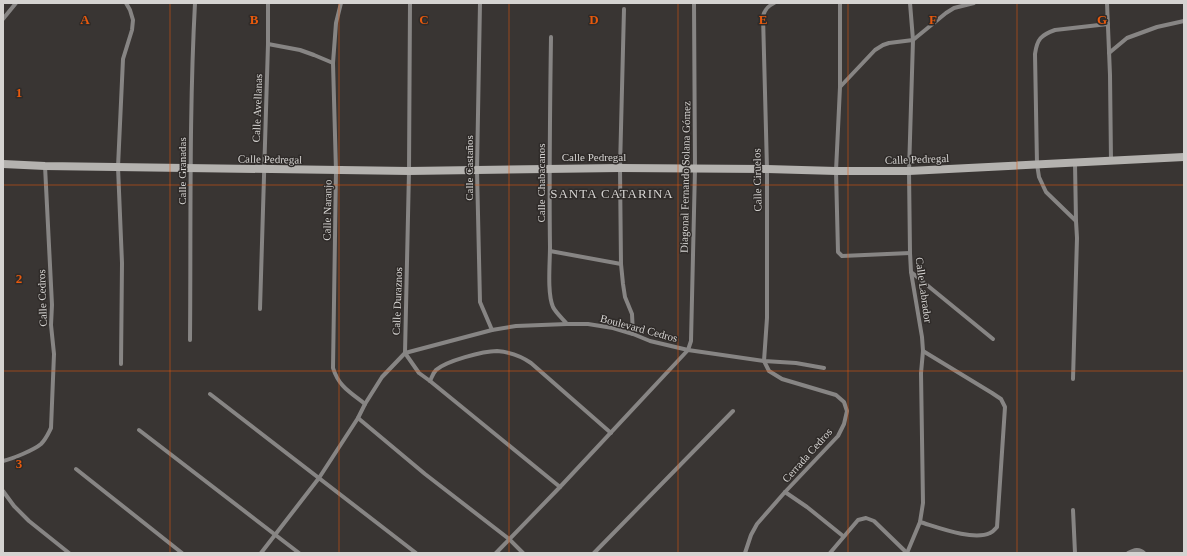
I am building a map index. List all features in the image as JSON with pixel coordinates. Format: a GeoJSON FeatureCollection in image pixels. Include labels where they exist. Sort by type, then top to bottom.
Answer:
{"type":"FeatureCollection","features":[{"type":"Feature","properties":{"kind":"street"},"geometry":{"type":"LineString","coordinates":[[3,19],[16,3]]}},
{"type":"Feature","properties":{"kind":"street"},"geometry":{"type":"LineString","coordinates":[[121,364],[122,263],[118,167],[123,59],[132,30],[133,20],[126,3]]}},
{"type":"Feature","properties":{"kind":"street","name":"Calle Granadas"},"geometry":{"type":"LineString","coordinates":[[190,340],[192,48],[195,3]]}},
{"type":"Feature","properties":{"kind":"street","name":"Calle Avellanas"},"geometry":{"type":"LineString","coordinates":[[260,309],[268,3]]}},
{"type":"Feature","properties":{"kind":"street","name":"Calle Naranjo"},"geometry":{"type":"LineString","coordinates":[[341,3],[336,22],[334,63],[336,171],[333,368],[336,378],[344,387],[365,404]]}},
{"type":"Feature","properties":{"kind":"street","name":"Calle Duraznos"},"geometry":{"type":"LineString","coordinates":[[404,353],[409,171],[410,3]]}},
{"type":"Feature","properties":{"kind":"street","name":"Calle Castaños"},"geometry":{"type":"LineString","coordinates":[[480,3],[477,170],[480,302],[492,330]]}},
{"type":"Feature","properties":{"kind":"street","name":"Diagonal Fernando Solana Gómez"},"geometry":{"type":"LineString","coordinates":[[688,350],[691,341],[695,169],[694,3]]}},
{"type":"Feature","properties":{"kind":"street","name":"Calle Ciruelos"},"geometry":{"type":"LineString","coordinates":[[764,361],[767,318],[767,168],[763,16],[768,6],[774,3]]}},
{"type":"Feature","properties":{"kind":"street"},"geometry":{"type":"LineString","coordinates":[[840,3],[840,87],[836,171],[838,252],[842,256],[910,253]]}},
{"type":"Feature","properties":{"kind":"street","name":"Calle Labrador"},"geometry":{"type":"LineString","coordinates":[[907,553],[920,522],[923,503],[921,373],[923,352],[922,337],[911,272],[910,253],[909,171],[913,40],[910,3]]}},
{"type":"Feature","properties":{"kind":"street"},"geometry":{"type":"LineString","coordinates":[[840,87],[874,50],[889,43],[913,40],[954,8],[974,3]]}},
{"type":"Feature","properties":{"kind":"street"},"geometry":{"type":"LineString","coordinates":[[1107,3],[1111,161]]}},
{"type":"Feature","properties":{"kind":"street"},"geometry":{"type":"LineString","coordinates":[[624,9],[620,168],[621,264],[625,297],[632,314],[634,334]]}},
{"type":"Feature","properties":{"kind":"street"},"geometry":{"type":"LineString","coordinates":[[1109,53],[1127,38],[1157,27],[1184,21]]}},
{"type":"Feature","properties":{"kind":"street"},"geometry":{"type":"LineString","coordinates":[[1076,222],[1046,192],[1039,177],[1037,164],[1036,46],[1039,38],[1055,30],[1108,24]]}},
{"type":"Feature","properties":{"kind":"street","name":"Calle Chabacanos"},"geometry":{"type":"LineString","coordinates":[[551,37],[549,276],[553,308],[567,324]]}},
{"type":"Feature","properties":{"kind":"street"},"geometry":{"type":"LineString","coordinates":[[268,44],[300,50],[334,63]]}},
{"type":"Feature","properties":{"kind":"street","name":"Calle Pedregal"},"geometry":{"type":"LineString","coordinates":[[3,164],[336,171],[767,168],[836,171],[909,171],[1184,157]]}},
{"type":"Feature","properties":{"kind":"street"},"geometry":{"type":"LineString","coordinates":[[1073,379],[1077,238],[1075,163]]}},
{"type":"Feature","properties":{"kind":"street","name":"Calle Cedros"},"geometry":{"type":"LineString","coordinates":[[3,461],[32,450],[47,436],[51,428],[54,354],[51,325],[52,305],[46,166]]}},
{"type":"Feature","properties":{"kind":"street"},"geometry":{"type":"LineString","coordinates":[[550,251],[621,264]]}},
{"type":"Feature","properties":{"kind":"street"},"geometry":{"type":"LineString","coordinates":[[911,272],[993,339]]}},
{"type":"Feature","properties":{"kind":"street","name":"Boulevard Cedros"},"geometry":{"type":"LineString","coordinates":[[404,353],[492,330],[516,326],[588,324],[613,328],[688,350],[764,361],[796,363],[824,368]]}},
{"type":"Feature","properties":{"kind":"street"},"geometry":{"type":"LineString","coordinates":[[496,553],[688,350]]}},
{"type":"Feature","properties":{"kind":"street"},"geometry":{"type":"LineString","coordinates":[[430,381],[437,369],[446,364],[487,351],[498,351],[511,354],[523,358],[531,363],[611,433]]}},
{"type":"Feature","properties":{"kind":"street"},"geometry":{"type":"LineString","coordinates":[[920,522],[965,536],[991,533],[997,527],[1005,412],[1005,407],[1001,399],[923,352]]}},
{"type":"Feature","properties":{"kind":"street"},"geometry":{"type":"LineString","coordinates":[[261,553],[274,534],[319,478],[358,418],[382,377],[404,353],[419,373],[560,487]]}},
{"type":"Feature","properties":{"kind":"street","name":"Cerrada Cedros"},"geometry":{"type":"LineString","coordinates":[[745,553],[751,535],[758,524],[785,492],[838,436],[844,424],[847,411],[844,402],[836,395],[782,379],[769,371],[764,361]]}},
{"type":"Feature","properties":{"kind":"street"},"geometry":{"type":"LineString","coordinates":[[210,394],[416,553]]}},
{"type":"Feature","properties":{"kind":"street"},"geometry":{"type":"LineString","coordinates":[[594,553],[733,411]]}},
{"type":"Feature","properties":{"kind":"street"},"geometry":{"type":"LineString","coordinates":[[358,418],[425,474],[509,539],[523,553]]}},
{"type":"Feature","properties":{"kind":"street"},"geometry":{"type":"LineString","coordinates":[[139,430],[299,553]]}},
{"type":"Feature","properties":{"kind":"street"},"geometry":{"type":"LineString","coordinates":[[76,469],[182,553]]}},
{"type":"Feature","properties":{"kind":"street"},"geometry":{"type":"LineString","coordinates":[[3,491],[14,506],[29,521],[69,553]]}},
{"type":"Feature","properties":{"kind":"street"},"geometry":{"type":"LineString","coordinates":[[785,492],[807,507],[843,536]]}},
{"type":"Feature","properties":{"kind":"street"},"geometry":{"type":"LineString","coordinates":[[1073,510],[1074,553]]}},
{"type":"Feature","properties":{"kind":"street"},"geometry":{"type":"LineString","coordinates":[[830,553],[858,520],[866,518],[874,521],[907,553]]}},
{"type":"Feature","properties":{"kind":"street"},"geometry":{"type":"LineString","coordinates":[[1128,553],[1134,550],[1144,553]]}},
{"type":"Feature","properties":{"kind":"district","name":"SANTA CATARINA"},"geometry":{"type":"Point","coordinates":[612,193]}}]}
